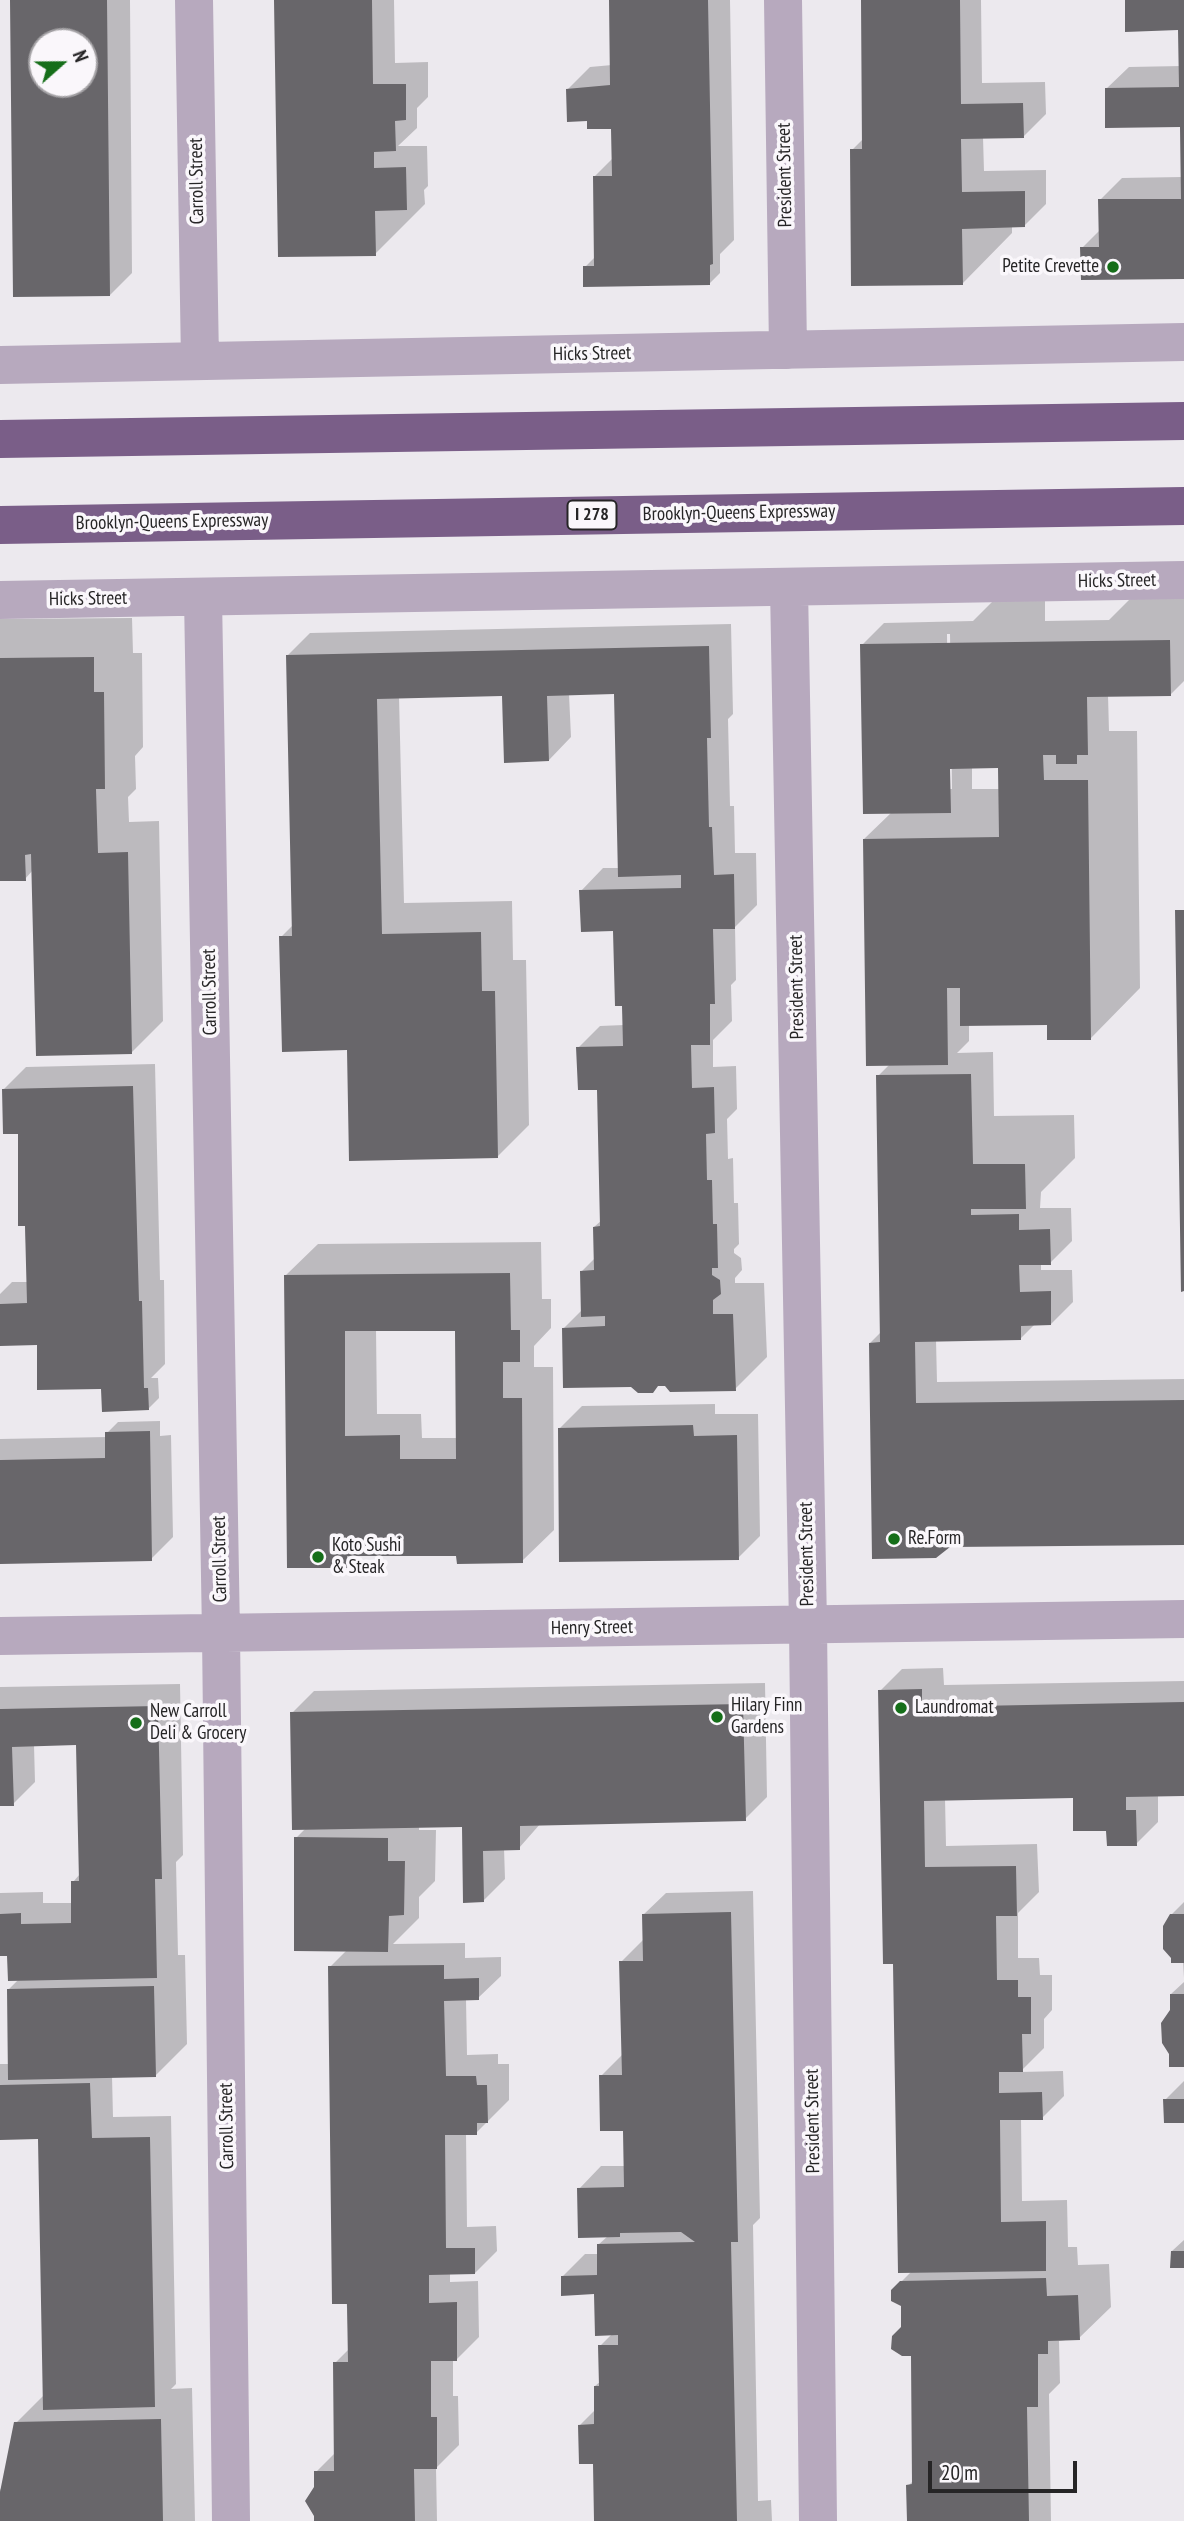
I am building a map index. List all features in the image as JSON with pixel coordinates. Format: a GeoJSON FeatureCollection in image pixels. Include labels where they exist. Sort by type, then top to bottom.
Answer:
{"type":"FeatureCollection","features":[{"type":"Feature","properties":{"kind":"highway"},"geometry":{"type":"LineString","coordinates":[[0,439],[1184,421]]}},
{"type":"Feature","properties":{"kind":"highway","name":"Brooklyn-Queens Expressway"},"geometry":{"type":"LineString","coordinates":[[0,525],[1184,506]]}},
{"type":"Feature","properties":{"kind":"street","name":"Carroll Street"},"geometry":{"type":"LineString","coordinates":[[194,0],[200,361]]}},
{"type":"Feature","properties":{"kind":"street","name":"President Street"},"geometry":{"type":"LineString","coordinates":[[783,0],[788,350]]}},
{"type":"Feature","properties":{"kind":"street","name":"Hicks Street"},"geometry":{"type":"LineString","coordinates":[[0,365],[1184,342]]}},
{"type":"Feature","properties":{"kind":"street","name":"Hicks Street"},"geometry":{"type":"LineString","coordinates":[[0,600],[1184,580]]}},
{"type":"Feature","properties":{"kind":"street","name":"President Street"},"geometry":{"type":"LineString","coordinates":[[789,587],[808,1625],[818,2521]]}},
{"type":"Feature","properties":{"kind":"street","name":"Carroll Street"},"geometry":{"type":"LineString","coordinates":[[203,597],[221,1633],[231,2521]]}},
{"type":"Feature","properties":{"kind":"street","name":"Henry Street"},"geometry":{"type":"LineString","coordinates":[[0,1636],[1184,1619]]}},
{"type":"Feature","properties":{"kind":"building"},"geometry":{"type":"Polygon","coordinates":[[[10,0],[107,0],[110,296],[13,297],[10,0]]]}},
{"type":"Feature","properties":{"kind":"building"},"geometry":{"type":"Polygon","coordinates":[[[274,0],[372,0],[373,84],[406,84],[406,120],[395,121],[396,151],[374,152],[374,168],[406,167],[407,210],[375,211],[376,256],[278,257],[274,0]]]}},
{"type":"Feature","properties":{"kind":"building"},"geometry":{"type":"Polygon","coordinates":[[[609,0],[708,0],[713,264],[710,265],[710,285],[583,287],[583,266],[594,266],[593,176],[612,176],[611,129],[587,129],[587,121],[567,122],[566,89],[610,85],[609,0]]]}},
{"type":"Feature","properties":{"kind":"building"},"geometry":{"type":"Polygon","coordinates":[[[861,0],[960,0],[961,104],[1023,103],[1024,138],[961,139],[962,192],[1025,191],[1025,227],[962,229],[963,285],[851,286],[850,149],[862,149],[861,0]]]}},
{"type":"Feature","properties":{"kind":"building"},"geometry":{"type":"Polygon","coordinates":[[[1125,0],[1184,0],[1184,279],[1081,280],[1080,247],[1099,247],[1098,199],[1181,199],[1180,127],[1105,128],[1105,88],[1179,87],[1178,30],[1125,32],[1125,0]]]}},
{"type":"Feature","properties":{"kind":"building"},"geometry":{"type":"Polygon","coordinates":[[[1170,640],[1171,696],[1087,697],[1088,755],[1077,755],[1077,764],[1056,764],[1056,755],[1043,755],[1044,780],[1088,780],[1091,1040],[1047,1040],[1047,1025],[960,1026],[960,988],[947,988],[948,1065],[866,1066],[863,839],[999,837],[998,768],[950,769],[951,813],[863,814],[860,644],[1170,640]]]}},
{"type":"Feature","properties":{"kind":"building"},"geometry":{"type":"Polygon","coordinates":[[[709,646],[709,827],[712,827],[714,875],[734,874],[735,929],[713,929],[715,1004],[710,1004],[710,1045],[691,1045],[692,1088],[714,1087],[715,1133],[706,1134],[707,1180],[712,1180],[713,1224],[717,1224],[718,1268],[712,1268],[712,1275],[720,1280],[721,1294],[713,1300],[713,1314],[733,1314],[736,1391],[670,1392],[665,1386],[658,1386],[653,1393],[638,1393],[631,1387],[563,1388],[562,1328],[605,1326],[605,1316],[581,1317],[580,1271],[594,1270],[593,1227],[600,1226],[597,1090],[578,1090],[576,1047],[623,1046],[622,1006],[615,1006],[613,931],[581,932],[579,890],[681,888],[681,875],[618,877],[614,694],[547,696],[549,761],[504,763],[502,696],[377,699],[382,934],[481,932],[482,991],[495,991],[498,1158],[349,1161],[347,1050],[282,1052],[279,936],[292,936],[286,655],[709,646]]]}},
{"type":"Feature","properties":{"kind":"building"},"geometry":{"type":"Polygon","coordinates":[[[94,657],[94,692],[104,692],[105,789],[96,789],[98,853],[128,852],[132,1054],[36,1056],[31,854],[25,855],[26,881],[0,881],[0,658],[94,657]]]}},
{"type":"Feature","properties":{"kind":"building"},"geometry":{"type":"Polygon","coordinates":[[[1175,910],[1184,910],[1184,1291],[1181,1292],[1175,910]]]}},
{"type":"Feature","properties":{"kind":"building"},"geometry":{"type":"Polygon","coordinates":[[[971,1074],[973,1164],[1025,1164],[1026,1209],[971,1209],[971,1215],[1019,1214],[1019,1230],[1050,1229],[1051,1265],[1019,1265],[1020,1292],[1051,1291],[1051,1325],[1021,1326],[1021,1340],[915,1342],[916,1403],[1184,1400],[1184,1545],[950,1547],[936,1558],[872,1559],[869,1343],[880,1342],[876,1075],[971,1074]]]}},
{"type":"Feature","properties":{"kind":"building"},"geometry":{"type":"Polygon","coordinates":[[[133,1086],[139,1301],[142,1301],[144,1388],[148,1388],[149,1410],[102,1412],[101,1389],[37,1390],[37,1345],[0,1346],[0,1304],[27,1303],[25,1226],[18,1226],[18,1134],[3,1134],[2,1089],[133,1086]]]}},
{"type":"Feature","properties":{"kind":"building"},"geometry":{"type":"Polygon","coordinates":[[[510,1273],[511,1330],[520,1330],[520,1362],[503,1362],[503,1398],[522,1398],[523,1563],[457,1564],[456,1556],[347,1556],[347,1568],[287,1568],[284,1275],[510,1273]],[[345,1331],[345,1436],[400,1435],[400,1459],[456,1459],[455,1331],[345,1331]]]}},
{"type":"Feature","properties":{"kind":"building"},"geometry":{"type":"Polygon","coordinates":[[[693,1425],[694,1436],[737,1435],[739,1560],[559,1562],[558,1428],[693,1425]]]}},
{"type":"Feature","properties":{"kind":"building"},"geometry":{"type":"Polygon","coordinates":[[[150,1431],[152,1561],[0,1564],[0,1460],[105,1458],[105,1432],[150,1431]]]}},
{"type":"Feature","properties":{"kind":"building"},"geometry":{"type":"Polygon","coordinates":[[[922,1689],[922,1707],[1184,1702],[1184,1796],[1126,1797],[1126,1810],[1136,1810],[1137,1846],[1107,1846],[1106,1831],[1073,1831],[1073,1798],[924,1801],[925,1867],[1016,1866],[1017,1916],[996,1916],[997,1980],[1018,1980],[1018,1997],[1031,1997],[1031,2034],[1022,2034],[1023,2072],[999,2072],[999,2093],[1042,2092],[1043,2120],[1000,2120],[1001,2222],[1046,2221],[1046,2271],[898,2273],[893,1964],[883,1964],[878,1690],[922,1689]]]}},
{"type":"Feature","properties":{"kind":"building"},"geometry":{"type":"Polygon","coordinates":[[[743,1704],[746,1821],[520,1826],[520,1850],[483,1851],[484,1902],[463,1903],[462,1827],[292,1830],[290,1712],[743,1704]]]}},
{"type":"Feature","properties":{"kind":"building"},"geometry":{"type":"Polygon","coordinates":[[[158,1706],[162,1879],[155,1879],[157,1978],[8,1981],[7,1956],[0,1956],[0,1914],[21,1913],[21,1924],[71,1923],[71,1881],[79,1881],[76,1745],[12,1747],[14,1806],[0,1806],[0,1709],[158,1706]]]}},
{"type":"Feature","properties":{"kind":"building"},"geometry":{"type":"Polygon","coordinates":[[[294,1837],[388,1838],[388,1861],[405,1861],[404,1915],[389,1916],[388,1952],[294,1951],[294,1837]]]}},
{"type":"Feature","properties":{"kind":"building"},"geometry":{"type":"Polygon","coordinates":[[[731,1912],[738,2242],[731,2242],[737,2521],[594,2521],[593,2464],[579,2464],[578,2425],[594,2424],[594,2386],[599,2386],[598,2345],[618,2345],[618,2335],[595,2336],[594,2294],[561,2296],[561,2276],[597,2275],[597,2244],[695,2242],[681,2232],[620,2233],[620,2237],[578,2238],[577,2188],[624,2187],[623,2131],[600,2131],[599,2075],[622,2075],[619,1961],[643,1961],[642,1914],[731,1912]]]}},
{"type":"Feature","properties":{"kind":"building"},"geometry":{"type":"Polygon","coordinates":[[[1170,1914],[1184,1914],[1184,1963],[1171,1963],[1171,1958],[1163,1949],[1163,1926],[1170,1914]]]}},
{"type":"Feature","properties":{"kind":"building"},"geometry":{"type":"Polygon","coordinates":[[[444,1965],[444,1979],[479,1978],[479,2000],[444,2001],[446,2076],[476,2076],[477,2085],[487,2085],[488,2123],[477,2123],[477,2135],[445,2135],[446,2248],[475,2248],[475,2274],[429,2275],[429,2303],[457,2302],[457,2361],[431,2361],[431,2417],[437,2417],[437,2469],[414,2469],[415,2521],[314,2521],[305,2501],[314,2487],[314,2471],[334,2471],[333,2362],[348,2362],[347,2304],[332,2304],[328,1966],[444,1965]]]}},
{"type":"Feature","properties":{"kind":"building"},"geometry":{"type":"Polygon","coordinates":[[[154,1986],[156,2077],[8,2080],[7,1989],[154,1986]]]}},
{"type":"Feature","properties":{"kind":"building"},"geometry":{"type":"Polygon","coordinates":[[[1170,1994],[1184,1994],[1184,2067],[1169,2067],[1169,2054],[1162,2043],[1161,2023],[1170,2010],[1170,1994]]]}},
{"type":"Feature","properties":{"kind":"building"},"geometry":{"type":"Polygon","coordinates":[[[90,2083],[92,2138],[150,2137],[155,2407],[43,2410],[38,2139],[0,2140],[0,2085],[90,2083]]]}},
{"type":"Feature","properties":{"kind":"building"},"geometry":{"type":"Polygon","coordinates":[[[1163,2099],[1184,2099],[1184,2123],[1164,2123],[1163,2099]]]}},
{"type":"Feature","properties":{"kind":"building"},"geometry":{"type":"Polygon","coordinates":[[[1171,2251],[1184,2251],[1184,2268],[1170,2268],[1171,2251]]]}},
{"type":"Feature","properties":{"kind":"building"},"geometry":{"type":"Polygon","coordinates":[[[1046,2278],[1047,2296],[1078,2295],[1080,2340],[1048,2341],[1048,2354],[1038,2354],[1038,2407],[1027,2407],[1029,2521],[907,2521],[906,2485],[912,2484],[911,2356],[902,2356],[891,2349],[892,2336],[901,2327],[901,2306],[891,2301],[891,2290],[900,2281],[1046,2278]]]}},
{"type":"Feature","properties":{"kind":"building"},"geometry":{"type":"Polygon","coordinates":[[[161,2419],[163,2521],[0,2521],[0,2492],[14,2422],[161,2419]]]}},
{"type":"Feature","properties":{"kind":"place","name":"Petite Crevette"},"geometry":{"type":"Point","coordinates":[1113,267]}},
{"type":"Feature","properties":{"kind":"place","name":"Re.Form"},"geometry":{"type":"Point","coordinates":[894,1539]}},
{"type":"Feature","properties":{"kind":"place","name":"Koto Sushi & Steak"},"geometry":{"type":"Point","coordinates":[318,1557]}},
{"type":"Feature","properties":{"kind":"place","name":"Laundromat"},"geometry":{"type":"Point","coordinates":[901,1708]}},
{"type":"Feature","properties":{"kind":"place","name":"Hilary Finn Gardens"},"geometry":{"type":"Point","coordinates":[717,1717]}},
{"type":"Feature","properties":{"kind":"place","name":"New Carroll Deli & Grocery"},"geometry":{"type":"Point","coordinates":[136,1723]}}]}
